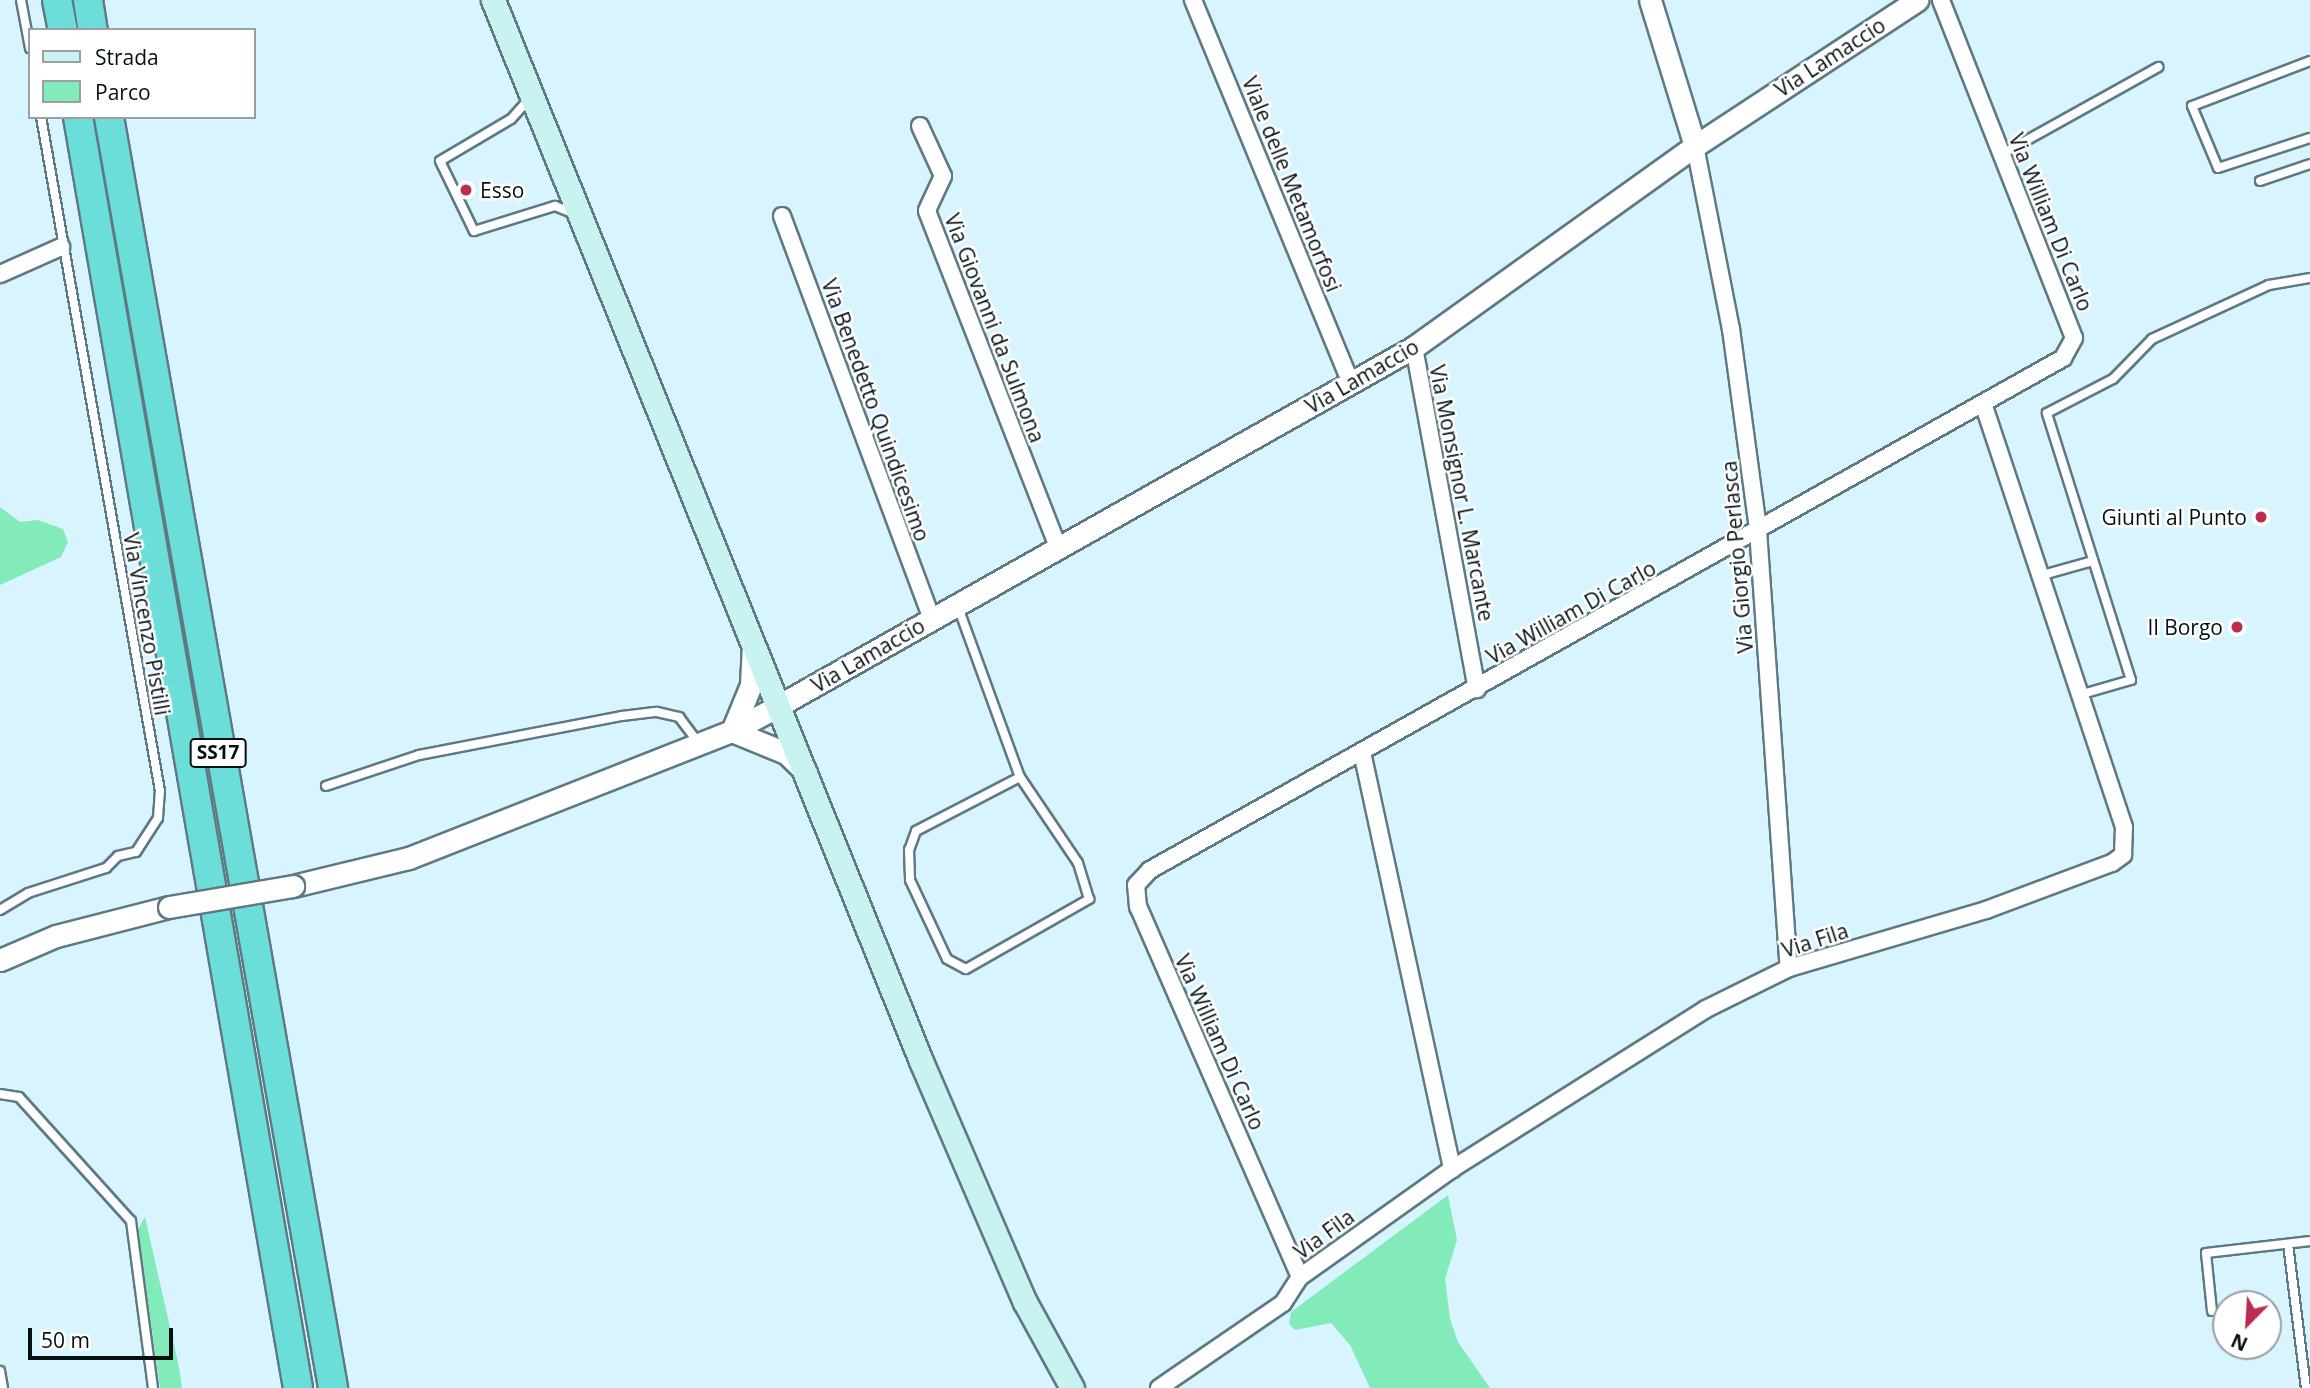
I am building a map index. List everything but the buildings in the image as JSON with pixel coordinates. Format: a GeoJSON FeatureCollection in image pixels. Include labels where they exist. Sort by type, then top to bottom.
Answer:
{"type":"FeatureCollection","features":[{"type":"Feature","properties":{"kind":"highway"},"geometry":{"type":"LineString","coordinates":[[57,0],[63,28]]}},
{"type":"Feature","properties":{"kind":"highway"},"geometry":{"type":"LineString","coordinates":[[88,0],[93,28]]}},
{"type":"Feature","properties":{"kind":"highway","name":"SS17"},"geometry":{"type":"LineString","coordinates":[[78,119],[298,1388]]}},
{"type":"Feature","properties":{"kind":"highway","name":"SS17"},"geometry":{"type":"LineString","coordinates":[[109,119],[333,1388]]}},
{"type":"Feature","properties":{"kind":"main road"},"geometry":{"type":"LineString","coordinates":[[493,0],[921,1061],[1025,1302],[1072,1388]]}},
{"type":"Feature","properties":{"kind":"street","name":"Viale delle Metamorfosi"},"geometry":{"type":"LineString","coordinates":[[1193,0],[1351,384]]}},
{"type":"Feature","properties":{"kind":"street"},"geometry":{"type":"LineString","coordinates":[[1650,0],[1695,146]]}},
{"type":"Feature","properties":{"kind":"street","name":"Via Lamaccio"},"geometry":{"type":"LineString","coordinates":[[0,960],[57,936],[169,907],[293,886],[409,858],[732,731],[1414,347],[1695,146],[1917,0]]}},
{"type":"Feature","properties":{"kind":"street","name":"Via William Di Carlo"},"geometry":{"type":"LineString","coordinates":[[1300,1277],[1138,906],[1136,885],[1150,870],[1984,405],[2063,358],[2074,338],[1941,0]]}},
{"type":"Feature","properties":{"kind":"street","name":"Via Giovanni da Sulmona"},"geometry":{"type":"LineString","coordinates":[[920,126],[943,176],[927,211],[1058,547]]}},
{"type":"Feature","properties":{"kind":"street","name":"Via Giorgio Perlasca"},"geometry":{"type":"LineString","coordinates":[[1695,146],[1731,329],[1758,530],[1789,968]]}},
{"type":"Feature","properties":{"kind":"street","name":"Via Benedetto Quindicesimo"},"geometry":{"type":"LineString","coordinates":[[782,216],[932,619]]}},
{"type":"Feature","properties":{"kind":"street"},"geometry":{"type":"LineString","coordinates":[[0,274],[61,247]]}},
{"type":"Feature","properties":{"kind":"street","name":"Via Monsignor L. Marcante"},"geometry":{"type":"LineString","coordinates":[[1414,347],[1477,689]]}},
{"type":"Feature","properties":{"kind":"street","name":"Via Fila"},"geometry":{"type":"LineString","coordinates":[[1159,1388],[1283,1304],[1300,1277],[1452,1168],[1706,1009],[1789,968],[1986,910],[2112,863],[2123,855],[2124,827],[1984,405]]}},
{"type":"Feature","properties":{"kind":"street"},"geometry":{"type":"LineString","coordinates":[[753,641],[751,685],[732,731],[786,753],[806,772]]}},
{"type":"Feature","properties":{"kind":"street"},"geometry":{"type":"LineString","coordinates":[[1362,752],[1452,1168]]}},
{"type":"Feature","properties":{"kind":"lane"},"geometry":{"type":"LineString","coordinates":[[21,0],[28,37]]}},
{"type":"Feature","properties":{"kind":"lane"},"geometry":{"type":"LineString","coordinates":[[2310,62],[2192,106],[2218,168],[2310,138]]}},
{"type":"Feature","properties":{"kind":"lane"},"geometry":{"type":"LineString","coordinates":[[2002,154],[2158,67]]}},
{"type":"Feature","properties":{"kind":"lane"},"geometry":{"type":"LineString","coordinates":[[532,96],[512,119],[440,161],[474,231],[555,206],[582,217]]}},
{"type":"Feature","properties":{"kind":"lane","name":"Via Vincenzo Pistilli"},"geometry":{"type":"LineString","coordinates":[[0,910],[28,893],[106,868],[118,856],[136,852],[152,834],[158,818],[160,791],[61,247],[41,119]]}},
{"type":"Feature","properties":{"kind":"lane"},"geometry":{"type":"LineString","coordinates":[[2260,181],[2310,164]]}},
{"type":"Feature","properties":{"kind":"lane"},"geometry":{"type":"LineString","coordinates":[[2079,695],[2131,680],[2047,413],[2113,379],[2152,339],[2269,285],[2310,278]]}},
{"type":"Feature","properties":{"kind":"lane"},"geometry":{"type":"LineString","coordinates":[[2039,576],[2093,561]]}},
{"type":"Feature","properties":{"kind":"lane"},"geometry":{"type":"LineString","coordinates":[[957,604],[1020,777],[1078,863],[1089,899],[966,969],[947,959],[909,880],[909,850],[916,831],[1020,777]]}},
{"type":"Feature","properties":{"kind":"lane"},"geometry":{"type":"LineString","coordinates":[[326,786],[419,755],[657,712],[678,717],[699,744]]}},
{"type":"Feature","properties":{"kind":"lane"},"geometry":{"type":"LineString","coordinates":[[0,1094],[19,1097],[131,1221],[153,1388]]}},
{"type":"Feature","properties":{"kind":"lane"},"geometry":{"type":"LineString","coordinates":[[2212,1303],[2206,1253],[2310,1241]]}},
{"type":"Feature","properties":{"kind":"lane"},"geometry":{"type":"LineString","coordinates":[[2288,1244],[2306,1388]]}},
{"type":"Feature","properties":{"kind":"lane"},"geometry":{"type":"LineString","coordinates":[[0,1371],[2,1388]]}},
{"type":"Feature","properties":{"kind":"green space"},"geometry":{"type":"Polygon","coordinates":[[[0,507],[20,522],[38,520],[63,529],[68,542],[61,557],[0,585],[0,507]]]}},
{"type":"Feature","properties":{"kind":"green space"},"geometry":{"type":"Polygon","coordinates":[[[1448,1195],[1457,1240],[1445,1279],[1450,1319],[1458,1342],[1490,1388],[1370,1388],[1350,1345],[1331,1323],[1295,1330],[1289,1324],[1291,1312],[1448,1195]]]}},
{"type":"Feature","properties":{"kind":"green space"},"geometry":{"type":"Polygon","coordinates":[[[145,1217],[182,1388],[160,1388],[138,1229],[145,1217]]]}},
{"type":"Feature","properties":{"kind":"place","name":"Esso"},"geometry":{"type":"Point","coordinates":[466,190]}},
{"type":"Feature","properties":{"kind":"place","name":"Giunti al Punto"},"geometry":{"type":"Point","coordinates":[2261,517]}},
{"type":"Feature","properties":{"kind":"place","name":"Il Borgo"},"geometry":{"type":"Point","coordinates":[2237,627]}}]}
